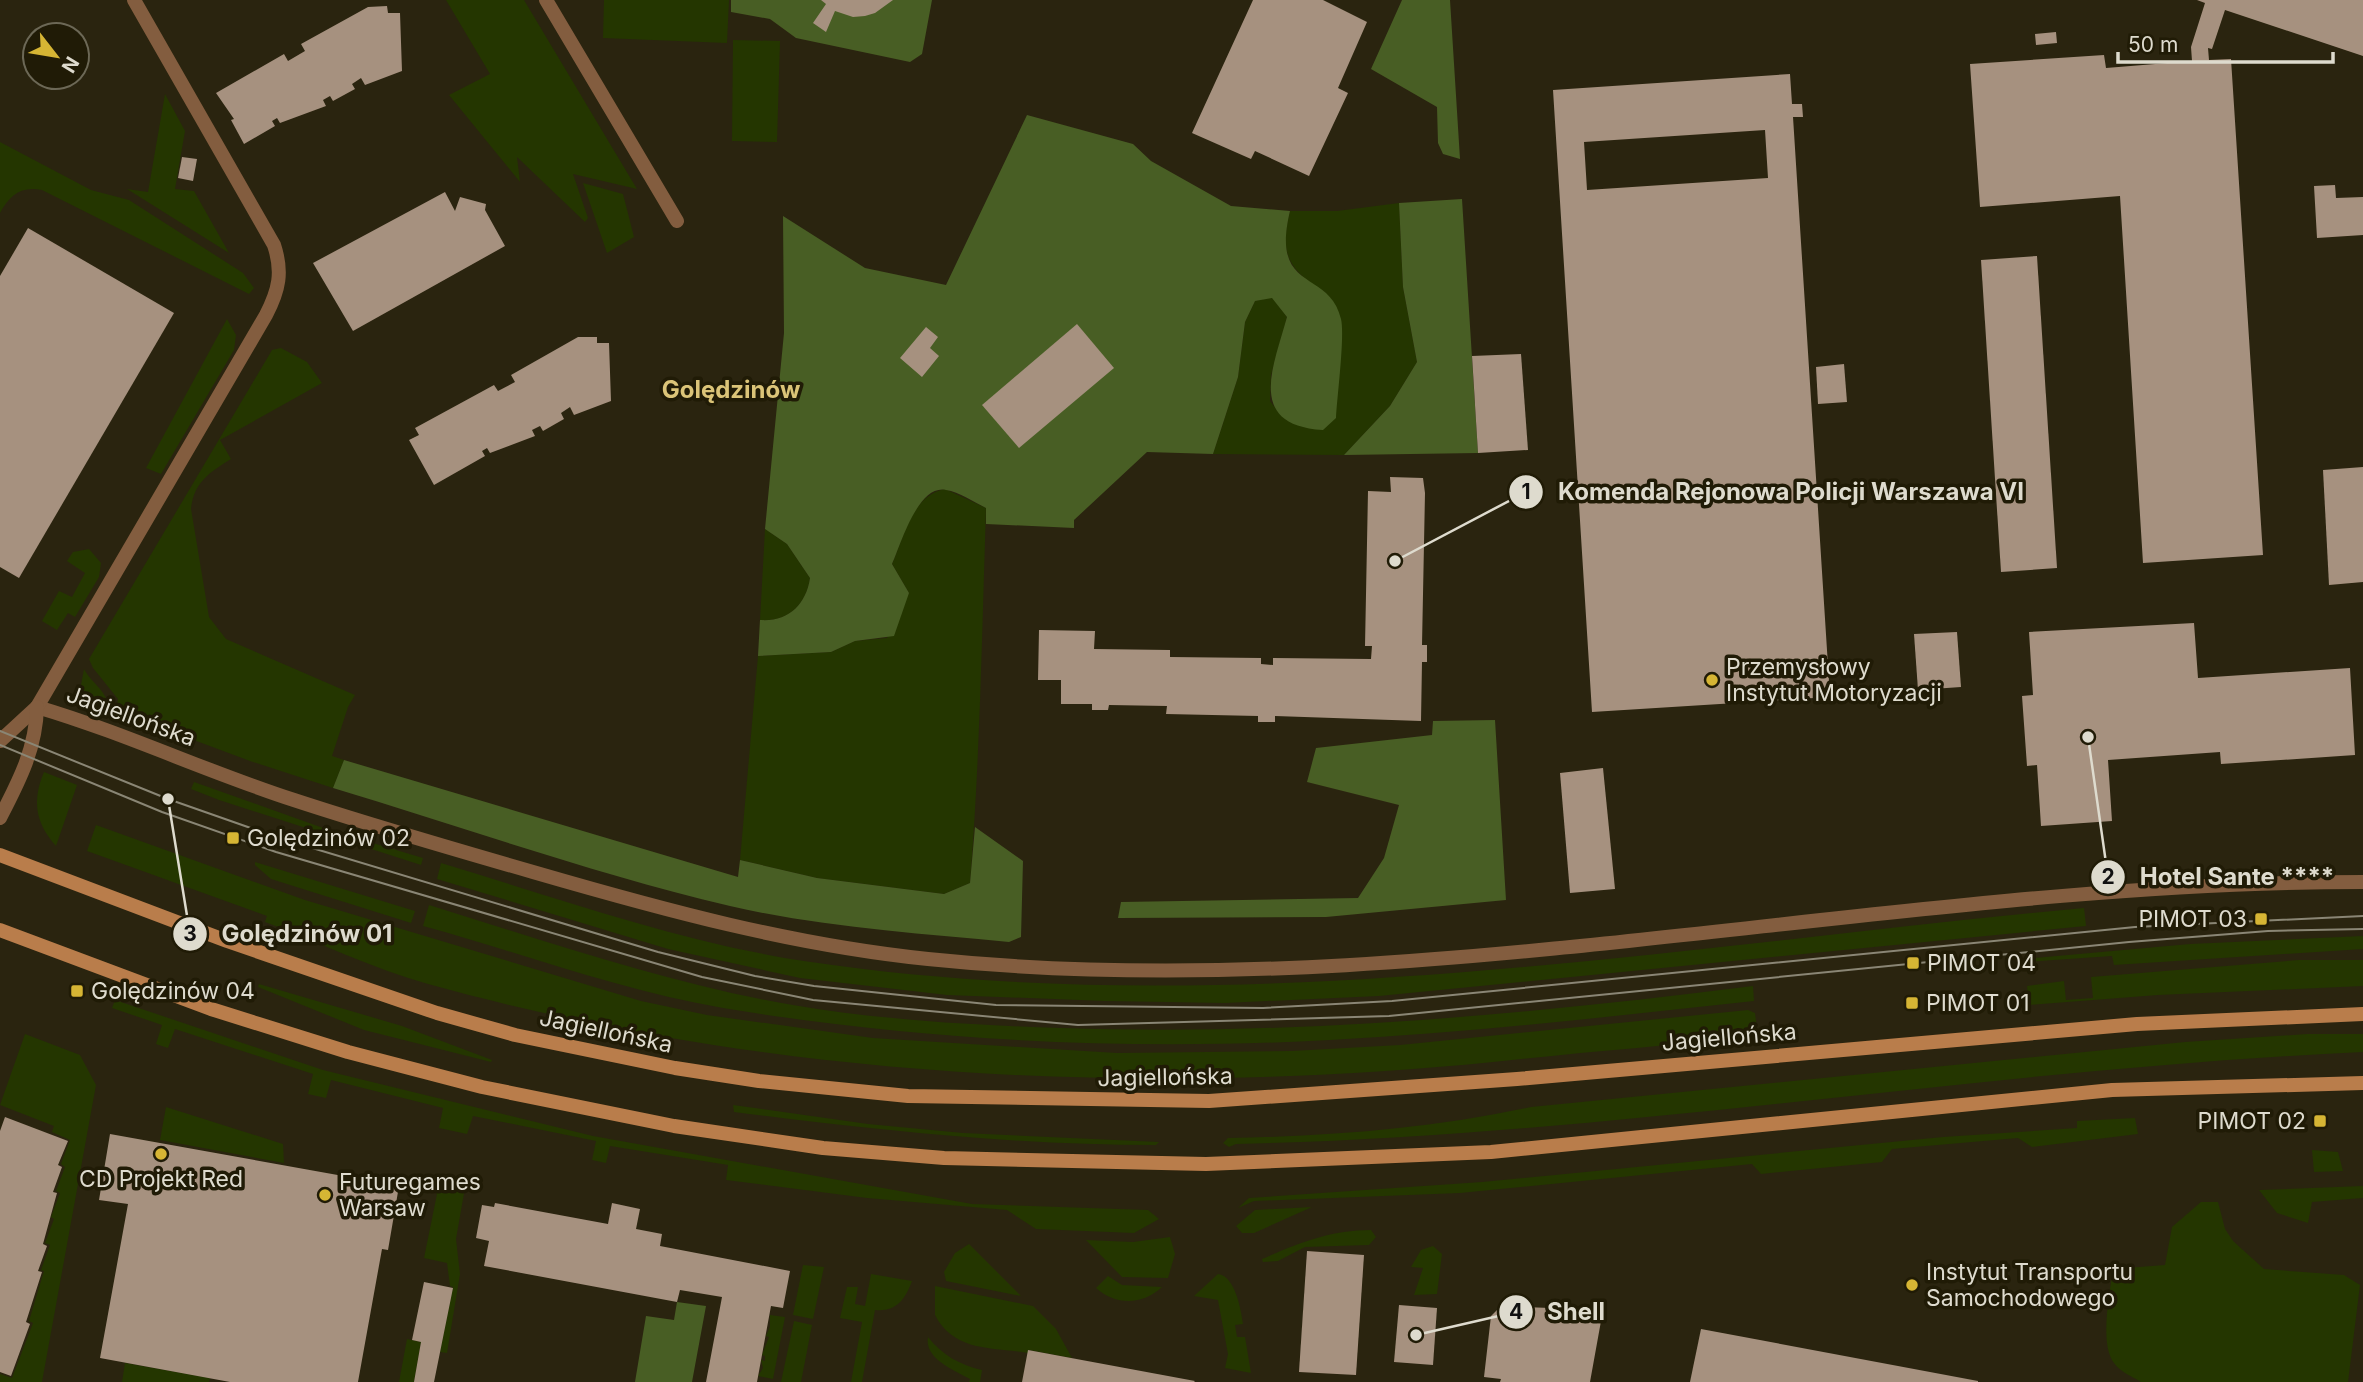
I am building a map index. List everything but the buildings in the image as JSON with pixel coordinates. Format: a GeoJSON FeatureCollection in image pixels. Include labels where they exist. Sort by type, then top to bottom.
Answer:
{"type":"FeatureCollection","features":[{"type":"Feature","properties":{"kind":"main road","name":"Jagiellońska"},"geometry":{"type":"LineString","coordinates":[[0,855],[227,941],[438,1013],[515,1035],[676,1068],[785,1084],[908,1096],[1209,1101],[1517,1079],[2137,1024],[2363,1014]]}},
{"type":"Feature","properties":{"kind":"main road"},"geometry":{"type":"LineString","coordinates":[[7,933],[160,991],[278,1031],[482,1087],[674,1126],[823,1148],[943,1158],[1206,1164],[1491,1152],[2112,1090],[2363,1083]]}},
{"type":"Feature","properties":{"kind":"street"},"geometry":{"type":"LineString","coordinates":[[0,741],[37,707],[266,315],[276,296],[281,274],[274,245],[134,0]]}},
{"type":"Feature","properties":{"kind":"street"},"geometry":{"type":"LineString","coordinates":[[546,0],[677,221]]}},
{"type":"Feature","properties":{"kind":"street"},"geometry":{"type":"LineString","coordinates":[[0,818],[28,763],[34,744],[37,707]]}},
{"type":"Feature","properties":{"kind":"street","name":"Jagiellońska"},"geometry":{"type":"LineString","coordinates":[[37,707],[122,734],[291,799],[648,906],[787,938],[930,959],[1171,972],[1441,960],[1757,925],[2061,897],[2264,882],[2363,882]]}},
{"type":"Feature","properties":{"kind":"street"},"geometry":{"type":"LineString","coordinates":[[0,925],[7,933]]}},
{"type":"Feature","properties":{"kind":"green space"},"geometry":{"type":"Polygon","coordinates":[[[446,0],[524,0],[637,189],[573,174],[588,218],[585,222],[517,157],[520,182],[449,95],[490,74],[446,0]]]}},
{"type":"Feature","properties":{"kind":"green space"},"geometry":{"type":"Polygon","coordinates":[[[604,0],[729,0],[727,43],[603,38],[604,0]]]}},
{"type":"Feature","properties":{"kind":"green space"},"geometry":{"type":"Polygon","coordinates":[[[731,0],[932,0],[922,54],[910,62],[796,38],[770,19],[731,12],[731,0]]]}},
{"type":"Feature","properties":{"kind":"green space"},"geometry":{"type":"Polygon","coordinates":[[[1402,0],[1450,0],[1460,159],[1443,154],[1438,143],[1437,107],[1371,69],[1402,0]]]}},
{"type":"Feature","properties":{"kind":"green space"},"geometry":{"type":"Polygon","coordinates":[[[733,40],[780,41],[777,142],[732,141],[733,40]]]}},
{"type":"Feature","properties":{"kind":"green space"},"geometry":{"type":"Polygon","coordinates":[[[165,94],[185,131],[175,189],[194,191],[229,253],[127,189],[148,192],[165,94]]]}},
{"type":"Feature","properties":{"kind":"green space"},"geometry":{"type":"Polygon","coordinates":[[[1027,115],[1133,144],[1151,161],[1231,206],[1290,211],[1286,237],[1288,256],[1303,277],[1325,292],[1335,303],[1341,319],[1336,418],[1323,430],[1299,426],[1283,417],[1274,405],[1272,374],[1287,317],[1272,298],[1255,301],[1245,322],[1238,377],[1213,454],[1147,452],[1074,520],[1074,528],[986,524],[986,508],[956,493],[936,491],[927,496],[912,517],[892,564],[909,593],[894,636],[855,641],[831,652],[758,656],[760,620],[779,618],[794,610],[808,588],[810,578],[787,544],[765,529],[784,333],[783,216],[865,268],[946,285],[1027,115]]]}},
{"type":"Feature","properties":{"kind":"green space"},"geometry":{"type":"Polygon","coordinates":[[[0,142],[91,190],[129,200],[243,273],[254,288],[249,294],[42,190],[28,189],[17,193],[0,213],[0,142]]]}},
{"type":"Feature","properties":{"kind":"green space"},"geometry":{"type":"Polygon","coordinates":[[[583,183],[623,194],[634,237],[607,253],[583,183]]]}},
{"type":"Feature","properties":{"kind":"green space"},"geometry":{"type":"Polygon","coordinates":[[[1462,199],[1478,453],[1344,455],[1390,406],[1417,362],[1403,287],[1399,203],[1462,199]]]}},
{"type":"Feature","properties":{"kind":"green space"},"geometry":{"type":"Polygon","coordinates":[[[1399,203],[1403,287],[1417,362],[1390,406],[1344,455],[1213,454],[1238,377],[1245,322],[1255,301],[1272,297],[1287,317],[1271,375],[1270,401],[1280,414],[1326,293],[1303,277],[1290,260],[1286,239],[1290,211],[1337,211],[1399,203]]]}},
{"type":"Feature","properties":{"kind":"green space"},"geometry":{"type":"Polygon","coordinates":[[[227,319],[236,335],[234,350],[161,474],[146,468],[227,319]]]}},
{"type":"Feature","properties":{"kind":"green space"},"geometry":{"type":"Polygon","coordinates":[[[281,348],[307,362],[322,383],[220,440],[231,459],[199,485],[191,509],[209,617],[226,639],[355,695],[348,707],[332,756],[344,760],[333,788],[250,761],[116,711],[118,699],[89,659],[272,350],[281,348]]]}},
{"type":"Feature","properties":{"kind":"green space"},"geometry":{"type":"Polygon","coordinates":[[[945,489],[986,508],[970,883],[944,894],[817,878],[740,860],[758,656],[831,652],[855,641],[887,638],[909,593],[892,564],[905,530],[924,499],[945,489]]]}},
{"type":"Feature","properties":{"kind":"green space"},"geometry":{"type":"Polygon","coordinates":[[[765,529],[787,544],[810,578],[800,604],[794,610],[779,618],[760,620],[765,529]]]}},
{"type":"Feature","properties":{"kind":"green space"},"geometry":{"type":"Polygon","coordinates":[[[89,549],[101,563],[99,577],[75,617],[68,613],[57,630],[42,621],[59,591],[72,597],[85,573],[67,561],[73,552],[89,549]]]}},
{"type":"Feature","properties":{"kind":"green space"},"geometry":{"type":"Polygon","coordinates":[[[84,669],[106,698],[108,709],[87,699],[81,685],[84,669]]]}},
{"type":"Feature","properties":{"kind":"green space"},"geometry":{"type":"Polygon","coordinates":[[[1495,720],[1506,900],[1326,917],[1118,918],[1121,902],[1358,898],[1384,858],[1399,805],[1307,782],[1316,748],[1432,735],[1433,721],[1495,720]]]}},
{"type":"Feature","properties":{"kind":"green space"},"geometry":{"type":"Polygon","coordinates":[[[344,760],[738,877],[740,860],[817,878],[944,894],[970,883],[975,827],[1023,861],[1021,937],[1009,942],[834,924],[764,913],[680,893],[580,865],[333,788],[344,760]]]}},
{"type":"Feature","properties":{"kind":"green space"},"geometry":{"type":"Polygon","coordinates":[[[44,772],[77,785],[56,846],[44,829],[38,811],[38,792],[44,772]]]}},
{"type":"Feature","properties":{"kind":"green space"},"geometry":{"type":"Polygon","coordinates":[[[194,782],[326,829],[423,858],[421,865],[219,800],[191,789],[194,782]]]}},
{"type":"Feature","properties":{"kind":"green space"},"geometry":{"type":"Polygon","coordinates":[[[96,825],[305,900],[641,1001],[707,1015],[873,1038],[1117,1053],[1292,1051],[1400,1045],[1748,1010],[1755,1013],[1757,1029],[1682,1043],[1493,1062],[1360,1073],[1226,1078],[1092,1078],[957,1072],[823,1060],[690,1041],[558,1016],[407,978],[265,922],[267,916],[87,851],[96,825]]]}},
{"type":"Feature","properties":{"kind":"green space"},"geometry":{"type":"Polygon","coordinates":[[[255,862],[415,911],[411,923],[271,879],[255,862]]]}},
{"type":"Feature","properties":{"kind":"green space"},"geometry":{"type":"Polygon","coordinates":[[[441,863],[712,943],[804,961],[964,979],[1125,985],[1285,983],[1605,959],[2084,908],[2086,926],[1379,996],[1225,1003],[947,995],[800,978],[668,949],[437,879],[441,863]]]}},
{"type":"Feature","properties":{"kind":"green space"},"geometry":{"type":"Polygon","coordinates":[[[429,905],[701,986],[793,1005],[926,1021],[1061,1028],[1234,1029],[1494,1014],[1753,986],[1754,1001],[1489,1029],[1330,1040],[1178,1044],[950,1036],[798,1019],[723,1008],[647,992],[423,926],[429,905]]]}},
{"type":"Feature","properties":{"kind":"green space"},"geometry":{"type":"Polygon","coordinates":[[[2363,936],[2363,949],[2114,965],[2112,956],[2024,962],[2023,959],[2190,944],[2363,936]]]}},
{"type":"Feature","properties":{"kind":"green space"},"geometry":{"type":"Polygon","coordinates":[[[2299,960],[2363,960],[2363,986],[2158,995],[2029,1005],[2027,986],[2064,981],[2066,1000],[2093,998],[2091,977],[2299,960]]]}},
{"type":"Feature","properties":{"kind":"green space"},"geometry":{"type":"Polygon","coordinates":[[[259,984],[402,1026],[492,1060],[491,1062],[364,1030],[258,987],[259,984]]]}},
{"type":"Feature","properties":{"kind":"green space"},"geometry":{"type":"Polygon","coordinates":[[[115,1000],[323,1070],[593,1136],[972,1204],[1148,1210],[1159,1219],[1134,1233],[1036,1229],[1007,1210],[867,1198],[726,1180],[728,1165],[610,1146],[606,1163],[592,1160],[596,1141],[473,1116],[467,1134],[439,1128],[443,1108],[331,1080],[326,1098],[308,1094],[313,1074],[175,1029],[168,1048],[156,1044],[162,1025],[112,1008],[115,1000]]]}},
{"type":"Feature","properties":{"kind":"green space"},"geometry":{"type":"Polygon","coordinates":[[[25,1034],[80,1055],[96,1085],[42,1382],[0,1382],[0,1374],[12,1378],[33,1323],[29,1321],[50,1245],[45,1243],[60,1193],[56,1191],[65,1167],[61,1164],[70,1140],[52,1132],[54,1126],[0,1105],[25,1034]]]}},
{"type":"Feature","properties":{"kind":"green space"},"geometry":{"type":"Polygon","coordinates":[[[2307,1034],[2363,1034],[2363,1052],[2081,1072],[1518,1129],[1236,1144],[1229,1147],[1223,1143],[1228,1138],[1343,1133],[1418,1126],[1531,1107],[2185,1042],[2307,1034]]]}},
{"type":"Feature","properties":{"kind":"green space"},"geometry":{"type":"Polygon","coordinates":[[[733,1105],[868,1124],[963,1133],[1159,1142],[1156,1145],[1103,1144],[945,1135],[734,1112],[733,1105]]]}},
{"type":"Feature","properties":{"kind":"green space"},"geometry":{"type":"Polygon","coordinates":[[[166,1107],[283,1144],[284,1163],[160,1140],[166,1107]]]}},
{"type":"Feature","properties":{"kind":"green space"},"geometry":{"type":"Polygon","coordinates":[[[2135,1118],[2138,1134],[2032,1147],[2018,1138],[1892,1149],[1882,1162],[1761,1174],[1752,1164],[1460,1193],[1254,1201],[1238,1208],[1249,1198],[1482,1182],[1943,1137],[2077,1128],[2077,1121],[2135,1118]]]}},
{"type":"Feature","properties":{"kind":"green space"},"geometry":{"type":"Polygon","coordinates":[[[2312,1150],[2338,1152],[2343,1171],[2314,1172],[2312,1150]]]}},
{"type":"Feature","properties":{"kind":"green space"},"geometry":{"type":"Polygon","coordinates":[[[437,1177],[466,1182],[456,1239],[460,1274],[447,1353],[440,1352],[453,1287],[450,1286],[447,1263],[424,1258],[437,1194],[434,1192],[437,1177]]]}},
{"type":"Feature","properties":{"kind":"green space"},"geometry":{"type":"Polygon","coordinates":[[[2363,1186],[2363,1198],[2312,1202],[2308,1223],[2277,1213],[2259,1190],[2363,1186]]]}},
{"type":"Feature","properties":{"kind":"green space"},"geometry":{"type":"Polygon","coordinates":[[[2201,1202],[2218,1202],[2225,1229],[2233,1241],[2264,1269],[2344,1275],[2360,1285],[2348,1382],[2141,1382],[2123,1372],[2114,1363],[2107,1344],[2106,1331],[2113,1269],[2165,1265],[2172,1227],[2201,1202]]]}},
{"type":"Feature","properties":{"kind":"green space"},"geometry":{"type":"Polygon","coordinates":[[[1312,1207],[1254,1233],[1242,1233],[1236,1226],[1255,1210],[1312,1207]]]}},
{"type":"Feature","properties":{"kind":"green space"},"geometry":{"type":"Polygon","coordinates":[[[1371,1230],[1376,1237],[1369,1245],[1305,1247],[1278,1261],[1263,1262],[1262,1259],[1328,1235],[1371,1230]]]}},
{"type":"Feature","properties":{"kind":"green space"},"geometry":{"type":"Polygon","coordinates":[[[1170,1237],[1175,1254],[1168,1278],[1122,1277],[1086,1240],[1133,1242],[1170,1237]]]}},
{"type":"Feature","properties":{"kind":"green space"},"geometry":{"type":"Polygon","coordinates":[[[969,1244],[1021,1296],[946,1281],[944,1272],[955,1253],[969,1244]]]}},
{"type":"Feature","properties":{"kind":"green space"},"geometry":{"type":"Polygon","coordinates":[[[1433,1246],[1442,1254],[1437,1294],[1414,1295],[1423,1268],[1411,1267],[1421,1250],[1433,1246]]]}},
{"type":"Feature","properties":{"kind":"green space"},"geometry":{"type":"Polygon","coordinates":[[[803,1265],[824,1267],[813,1319],[793,1315],[803,1265]]]}},
{"type":"Feature","properties":{"kind":"green space"},"geometry":{"type":"Polygon","coordinates":[[[871,1274],[912,1281],[906,1294],[894,1307],[875,1310],[862,1382],[851,1382],[862,1322],[840,1318],[847,1287],[858,1287],[855,1304],[865,1306],[871,1274]]]}},
{"type":"Feature","properties":{"kind":"green space"},"geometry":{"type":"Polygon","coordinates":[[[1218,1274],[1229,1281],[1236,1294],[1243,1324],[1235,1325],[1237,1337],[1245,1337],[1251,1373],[1225,1368],[1228,1354],[1218,1300],[1194,1296],[1218,1274]]]}},
{"type":"Feature","properties":{"kind":"green space"},"geometry":{"type":"Polygon","coordinates":[[[1108,1276],[1122,1285],[1162,1287],[1138,1300],[1121,1300],[1096,1288],[1108,1276]]]}},
{"type":"Feature","properties":{"kind":"green space"},"geometry":{"type":"Polygon","coordinates":[[[935,1286],[1033,1306],[1056,1329],[1072,1358],[1029,1350],[1028,1353],[988,1348],[963,1342],[952,1336],[935,1315],[935,1286]]]}},
{"type":"Feature","properties":{"kind":"green space"},"geometry":{"type":"Polygon","coordinates":[[[677,1302],[706,1306],[692,1382],[635,1382],[646,1316],[674,1320],[677,1302]]]}},
{"type":"Feature","properties":{"kind":"green space"},"geometry":{"type":"Polygon","coordinates":[[[770,1315],[785,1317],[773,1379],[758,1376],[763,1368],[761,1360],[765,1361],[765,1356],[762,1355],[769,1337],[766,1336],[770,1327],[770,1315]]]}},
{"type":"Feature","properties":{"kind":"green space"},"geometry":{"type":"Polygon","coordinates":[[[794,1321],[812,1325],[801,1382],[781,1382],[794,1321]]]}},
{"type":"Feature","properties":{"kind":"green space"},"geometry":{"type":"Polygon","coordinates":[[[928,1337],[952,1358],[982,1370],[980,1382],[969,1382],[970,1379],[935,1357],[930,1351],[928,1337]]]}},
{"type":"Feature","properties":{"kind":"green space"},"geometry":{"type":"Polygon","coordinates":[[[407,1339],[421,1342],[414,1382],[399,1382],[407,1339]]]}},
{"type":"Feature","properties":{"kind":"green space"},"geometry":{"type":"Polygon","coordinates":[[[125,1363],[210,1378],[209,1382],[122,1382],[125,1363]]]}},
{"type":"Feature","properties":{"kind":"tram line"},"geometry":{"type":"LineString","coordinates":[[0,731],[168,799],[279,838],[658,952],[755,976],[814,986],[996,1005],[1263,1008],[1392,1001],[2135,927],[2363,916]]}},
{"type":"Feature","properties":{"kind":"tram line"},"geometry":{"type":"LineString","coordinates":[[0,745],[162,812],[276,852],[702,977],[813,1000],[1078,1025],[1389,1016],[2129,942],[2268,931],[2363,929]]}},
{"type":"Feature","properties":{"kind":"place","name":"Komenda Rejonowa Policji Warszawa VI"},"geometry":{"type":"Point","coordinates":[1395,561]}},
{"type":"Feature","properties":{"kind":"place","name":"Przemysłowy Instytut Motoryzacji"},"geometry":{"type":"Point","coordinates":[1712,680]}},
{"type":"Feature","properties":{"kind":"place","name":"Hotel Sante ****"},"geometry":{"type":"Point","coordinates":[2088,737]}},
{"type":"Feature","properties":{"kind":"place","name":"Golędzinów 01"},"geometry":{"type":"Point","coordinates":[168,799]}},
{"type":"Feature","properties":{"kind":"place","name":"Golędzinów 02"},"geometry":{"type":"Point","coordinates":[233,838]}},
{"type":"Feature","properties":{"kind":"place","name":"PIMOT 03"},"geometry":{"type":"Point","coordinates":[2261,919]}},
{"type":"Feature","properties":{"kind":"place","name":"PIMOT 04"},"geometry":{"type":"Point","coordinates":[1913,963]}},
{"type":"Feature","properties":{"kind":"place","name":"Golędzinów 04"},"geometry":{"type":"Point","coordinates":[77,991]}},
{"type":"Feature","properties":{"kind":"place","name":"PIMOT 01"},"geometry":{"type":"Point","coordinates":[1912,1003]}},
{"type":"Feature","properties":{"kind":"place","name":"PIMOT 02"},"geometry":{"type":"Point","coordinates":[2320,1121]}},
{"type":"Feature","properties":{"kind":"place","name":"CD Projekt Red"},"geometry":{"type":"Point","coordinates":[161,1154]}},
{"type":"Feature","properties":{"kind":"place","name":"Futuregames Warsaw"},"geometry":{"type":"Point","coordinates":[325,1195]}},
{"type":"Feature","properties":{"kind":"place","name":"Instytut Transportu Samochodowego"},"geometry":{"type":"Point","coordinates":[1912,1285]}},
{"type":"Feature","properties":{"kind":"place","name":"Shell"},"geometry":{"type":"Point","coordinates":[1416,1335]}},
{"type":"Feature","properties":{"kind":"district","name":"Golędzinów"},"geometry":{"type":"Point","coordinates":[731,389]}}]}
